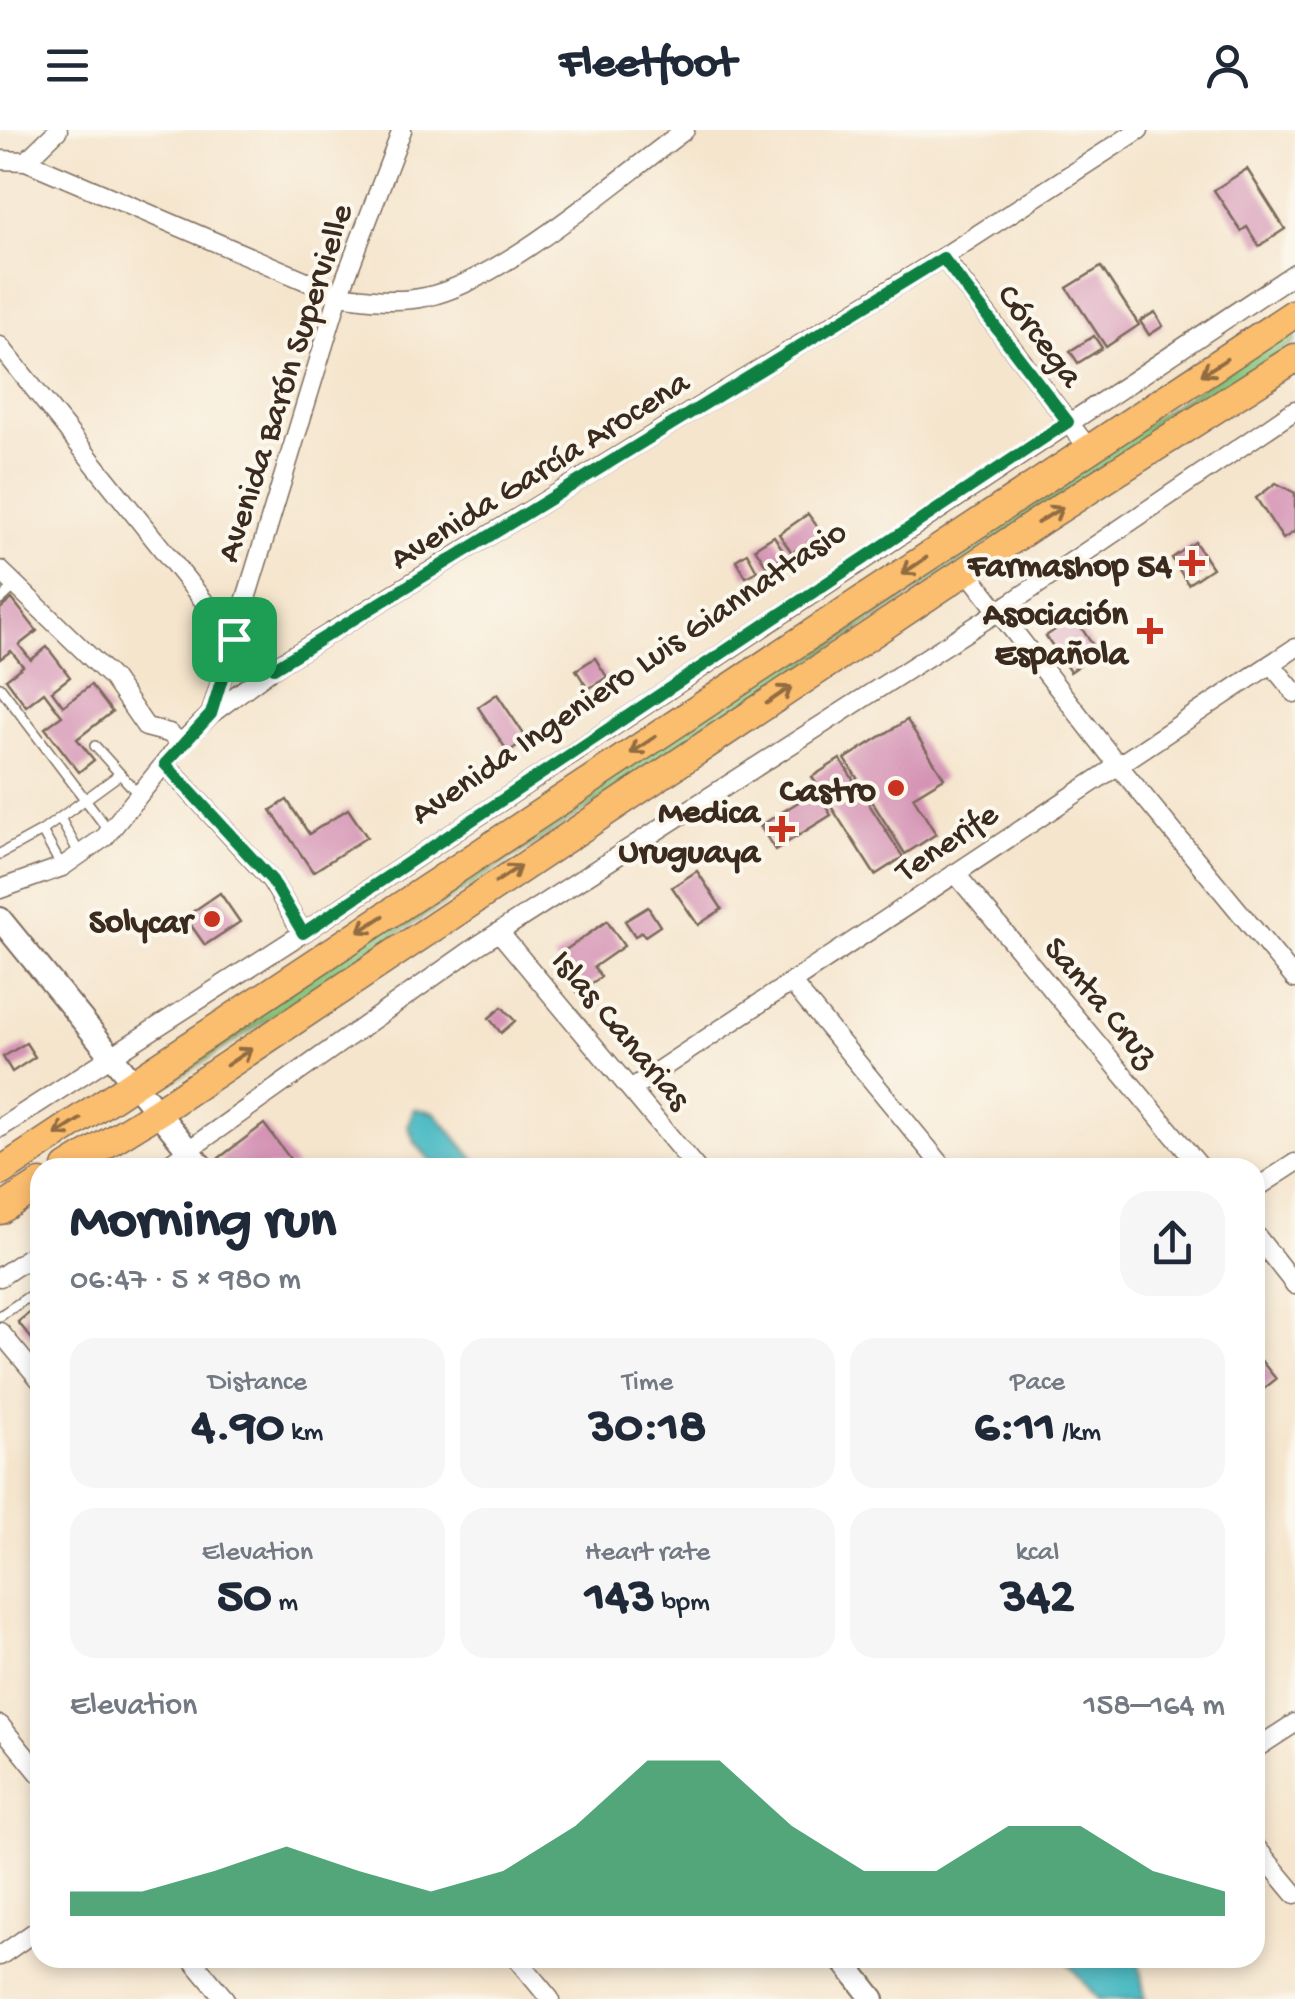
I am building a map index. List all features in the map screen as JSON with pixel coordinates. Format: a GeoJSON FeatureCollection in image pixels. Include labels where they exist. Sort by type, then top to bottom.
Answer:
{"type":"FeatureCollection","features":[{"type":"Feature","properties":{"kind":"main road","name":"Avenida Ingeniero Luis Giannattasio"},"geometry":{"type":"LineString","coordinates":[[0,1172],[1295,313]]}},
{"type":"Feature","properties":{"kind":"main road"},"geometry":{"type":"LineString","coordinates":[[83,1158],[159,1112],[453,910],[1295,358]]}},
{"type":"Feature","properties":{"kind":"main road"},"geometry":{"type":"LineString","coordinates":[[0,1210],[30,1190]]}},
{"type":"Feature","properties":{"kind":"street"},"geometry":{"type":"LineString","coordinates":[[26,161],[58,130]]}},
{"type":"Feature","properties":{"kind":"street","name":"Avenida Barón Supervielle"},"geometry":{"type":"LineString","coordinates":[[211,714],[340,295],[402,130]]}},
{"type":"Feature","properties":{"kind":"street"},"geometry":{"type":"LineString","coordinates":[[0,160],[26,161],[340,295],[420,298],[466,285],[510,258],[684,130]]}},
{"type":"Feature","properties":{"kind":"street","name":"Avenida García Arocena"},"geometry":{"type":"LineString","coordinates":[[0,889],[62,867],[110,832],[141,798],[181,743],[211,714],[274,668],[943,258],[1139,130]]}},
{"type":"Feature","properties":{"kind":"street","name":"Córcega"},"geometry":{"type":"LineString","coordinates":[[943,258],[1088,449]]}},
{"type":"Feature","properties":{"kind":"street","name":"Avenida Ingeniero Luis Giannattasio"},"geometry":{"type":"LineString","coordinates":[[0,1128],[303,933],[1295,273]]}},
{"type":"Feature","properties":{"kind":"street"},"geometry":{"type":"LineString","coordinates":[[0,346],[234,639],[274,668]]}},
{"type":"Feature","properties":{"kind":"street"},"geometry":{"type":"LineString","coordinates":[[197,1158],[500,932],[999,611],[1293,415]]}},
{"type":"Feature","properties":{"kind":"street"},"geometry":{"type":"LineString","coordinates":[[0,570],[112,678],[146,726],[169,733],[181,743]]}},
{"type":"Feature","properties":{"kind":"street"},"geometry":{"type":"LineString","coordinates":[[967,572],[1117,764],[1295,979]]}},
{"type":"Feature","properties":{"kind":"street","name":"Tenerife"},"geometry":{"type":"LineString","coordinates":[[632,1088],[1295,648]]}},
{"type":"Feature","properties":{"kind":"street"},"geometry":{"type":"LineString","coordinates":[[1272,664],[1295,693]]}},
{"type":"Feature","properties":{"kind":"street"},"geometry":{"type":"LineString","coordinates":[[165,764],[272,880],[303,933]]}},
{"type":"Feature","properties":{"kind":"street","name":"Santa Cruz"},"geometry":{"type":"LineString","coordinates":[[955,874],[1192,1158]]}},
{"type":"Feature","properties":{"kind":"street"},"geometry":{"type":"LineString","coordinates":[[0,918],[195,1158]]}},
{"type":"Feature","properties":{"kind":"street","name":"Islas Canarias"},"geometry":{"type":"LineString","coordinates":[[500,932],[688,1158]]}},
{"type":"Feature","properties":{"kind":"street"},"geometry":{"type":"LineString","coordinates":[[791,982],[936,1158]]}},
{"type":"Feature","properties":{"kind":"street"},"geometry":{"type":"LineString","coordinates":[[1265,1183],[1295,1163]]}},
{"type":"Feature","properties":{"kind":"street"},"geometry":{"type":"LineString","coordinates":[[1265,1247],[1295,1286]]}},
{"type":"Feature","properties":{"kind":"street"},"geometry":{"type":"LineString","coordinates":[[0,1276],[30,1256]]}},
{"type":"Feature","properties":{"kind":"street"},"geometry":{"type":"LineString","coordinates":[[0,1332],[30,1368]]}},
{"type":"Feature","properties":{"kind":"street"},"geometry":{"type":"LineString","coordinates":[[1265,1742],[1295,1723]]}},
{"type":"Feature","properties":{"kind":"street"},"geometry":{"type":"LineString","coordinates":[[0,1726],[30,1762]]}},
{"type":"Feature","properties":{"kind":"street"},"geometry":{"type":"LineString","coordinates":[[1265,1858],[1295,1894]]}},
{"type":"Feature","properties":{"kind":"street"},"geometry":{"type":"LineString","coordinates":[[0,1956],[30,1935]]}},
{"type":"Feature","properties":{"kind":"street"},"geometry":{"type":"LineString","coordinates":[[199,1968],[225,1999]]}},
{"type":"Feature","properties":{"kind":"street"},"geometry":{"type":"LineString","coordinates":[[524,1968],[550,1999]]}},
{"type":"Feature","properties":{"kind":"street"},"geometry":{"type":"LineString","coordinates":[[848,1968],[873,1999]]}},
{"type":"Feature","properties":{"kind":"lane"},"geometry":{"type":"LineString","coordinates":[[0,600],[16,584]]}},
{"type":"Feature","properties":{"kind":"lane"},"geometry":{"type":"LineString","coordinates":[[0,687],[110,832]]}},
{"type":"Feature","properties":{"kind":"lane"},"geometry":{"type":"LineString","coordinates":[[95,746],[141,798]]}},
{"type":"Feature","properties":{"kind":"lane"},"geometry":{"type":"LineString","coordinates":[[0,854],[42,831],[120,774]]}},
{"type":"Feature","properties":{"kind":"lane"},"geometry":{"type":"LineString","coordinates":[[60,818],[80,856]]}},
{"type":"Feature","properties":{"kind":"lane"},"geometry":{"type":"LineString","coordinates":[[42,831],[62,867]]}},
{"type":"Feature","properties":{"kind":"lane"},"geometry":{"type":"LineString","coordinates":[[0,1316],[30,1296]]}},
{"type":"Feature","properties":{"kind":"green space"},"geometry":{"type":"Polygon","coordinates":[[[1295,325],[1295,343],[163,1088],[163,1080],[240,1030],[266,1004],[1295,325]]]}},
{"type":"Feature","properties":{"kind":"water"},"geometry":{"type":"Polygon","coordinates":[[[414,1109],[434,1112],[473,1158],[428,1158],[415,1142],[408,1125],[414,1109]]]}},
{"type":"Feature","properties":{"kind":"water"},"geometry":{"type":"Polygon","coordinates":[[[1072,1968],[1140,1968],[1145,1999],[1098,1999],[1072,1968]]]}},
{"type":"Feature","properties":{"kind":"building"},"geometry":{"type":"Polygon","coordinates":[[[1247,169],[1285,229],[1259,246],[1247,227],[1241,231],[1214,190],[1247,169]]]}},
{"type":"Feature","properties":{"kind":"building"},"geometry":{"type":"Polygon","coordinates":[[[1101,267],[1139,325],[1106,347],[1067,288],[1101,267]]]}},
{"type":"Feature","properties":{"kind":"building"},"geometry":{"type":"Polygon","coordinates":[[[1155,312],[1163,326],[1149,335],[1140,321],[1155,312]]]}},
{"type":"Feature","properties":{"kind":"building"},"geometry":{"type":"Polygon","coordinates":[[[1094,336],[1102,348],[1078,363],[1070,351],[1094,336]]]}},
{"type":"Feature","properties":{"kind":"building"},"geometry":{"type":"Polygon","coordinates":[[[1276,483],[1295,493],[1295,531],[1283,539],[1256,498],[1276,483]]]}},
{"type":"Feature","properties":{"kind":"building"},"geometry":{"type":"Polygon","coordinates":[[[808,514],[822,533],[792,553],[779,534],[808,514]]]}},
{"type":"Feature","properties":{"kind":"building"},"geometry":{"type":"Polygon","coordinates":[[[774,536],[786,555],[767,567],[755,548],[774,536]]]}},
{"type":"Feature","properties":{"kind":"building","name":"Farmashop 54"},"geometry":{"type":"Polygon","coordinates":[[[1195,542],[1212,568],[1188,584],[1172,558],[1195,542]]]}},
{"type":"Feature","properties":{"kind":"building"},"geometry":{"type":"Polygon","coordinates":[[[747,553],[757,571],[746,577],[736,560],[747,553]]]}},
{"type":"Feature","properties":{"kind":"building"},"geometry":{"type":"Polygon","coordinates":[[[12,599],[37,631],[19,645],[31,660],[47,647],[70,677],[52,691],[63,706],[91,685],[112,712],[77,739],[94,760],[79,772],[45,728],[62,716],[44,692],[26,706],[6,679],[23,666],[11,651],[0,659],[0,609],[12,599]]]}},
{"type":"Feature","properties":{"kind":"building"},"geometry":{"type":"Polygon","coordinates":[[[1074,617],[1098,653],[1070,672],[1046,636],[1074,617]]]}},
{"type":"Feature","properties":{"kind":"building"},"geometry":{"type":"Polygon","coordinates":[[[595,658],[607,677],[588,689],[576,670],[595,658]]]}},
{"type":"Feature","properties":{"kind":"building"},"geometry":{"type":"Polygon","coordinates":[[[497,694],[527,739],[508,752],[478,707],[497,694]]]}},
{"type":"Feature","properties":{"kind":"building","name":"Castro"},"geometry":{"type":"Polygon","coordinates":[[[907,720],[944,778],[913,797],[936,834],[905,854],[845,759],[907,720]]]}},
{"type":"Feature","properties":{"kind":"building"},"geometry":{"type":"Polygon","coordinates":[[[840,759],[903,857],[875,875],[812,777],[840,759]]]}},
{"type":"Feature","properties":{"kind":"building"},"geometry":{"type":"Polygon","coordinates":[[[816,791],[831,815],[775,850],[760,826],[816,791]]]}},
{"type":"Feature","properties":{"kind":"building"},"geometry":{"type":"Polygon","coordinates":[[[287,800],[309,834],[348,809],[367,837],[313,872],[271,810],[287,800]]]}},
{"type":"Feature","properties":{"kind":"building"},"geometry":{"type":"Polygon","coordinates":[[[697,871],[722,909],[698,925],[672,887],[697,871]]]}},
{"type":"Feature","properties":{"kind":"building","name":"Solycar"},"geometry":{"type":"Polygon","coordinates":[[[220,893],[240,922],[205,945],[185,917],[220,893]]]}},
{"type":"Feature","properties":{"kind":"building"},"geometry":{"type":"Polygon","coordinates":[[[648,907],[660,926],[645,936],[642,932],[635,936],[625,921],[648,907]]]}},
{"type":"Feature","properties":{"kind":"building"},"geometry":{"type":"Polygon","coordinates":[[[607,921],[624,946],[594,967],[601,977],[578,993],[554,958],[607,921]]]}},
{"type":"Feature","properties":{"kind":"building"},"geometry":{"type":"Polygon","coordinates":[[[502,1007],[515,1021],[501,1033],[489,1018],[502,1007]]]}},
{"type":"Feature","properties":{"kind":"building"},"geometry":{"type":"Polygon","coordinates":[[[26,1043],[35,1057],[12,1072],[3,1057],[26,1043]]]}},
{"type":"Feature","properties":{"kind":"building"},"geometry":{"type":"Polygon","coordinates":[[[264,1124],[290,1158],[219,1158],[264,1124]]]}},
{"type":"Feature","properties":{"kind":"building"},"geometry":{"type":"Polygon","coordinates":[[[30,1312],[30,1337],[18,1322],[30,1312]]]}},
{"type":"Feature","properties":{"kind":"building"},"geometry":{"type":"Polygon","coordinates":[[[1265,1365],[1276,1379],[1265,1388],[1265,1365]]]}},
{"type":"Feature","properties":{"kind":"place","name":"Farmashop 54"},"geometry":{"type":"Point","coordinates":[1192,563]}},
{"type":"Feature","properties":{"kind":"place","name":"Asociación Española"},"geometry":{"type":"Point","coordinates":[1150,631]}},
{"type":"Feature","properties":{"kind":"place","name":"Castro"},"geometry":{"type":"Point","coordinates":[896,788]}},
{"type":"Feature","properties":{"kind":"place","name":"Medica Uruguaya"},"geometry":{"type":"Point","coordinates":[782,829]}},
{"type":"Feature","properties":{"kind":"place","name":"Solycar"},"geometry":{"type":"Point","coordinates":[212,919]}},
{"type":"Feature","properties":{"kind":"route"},"geometry":{"type":"LineString","coordinates":[[943,258],[1068,422],[303,933],[272,880],[165,764],[211,714],[234,639],[260,662],[274,668],[943,258]]}}]}
